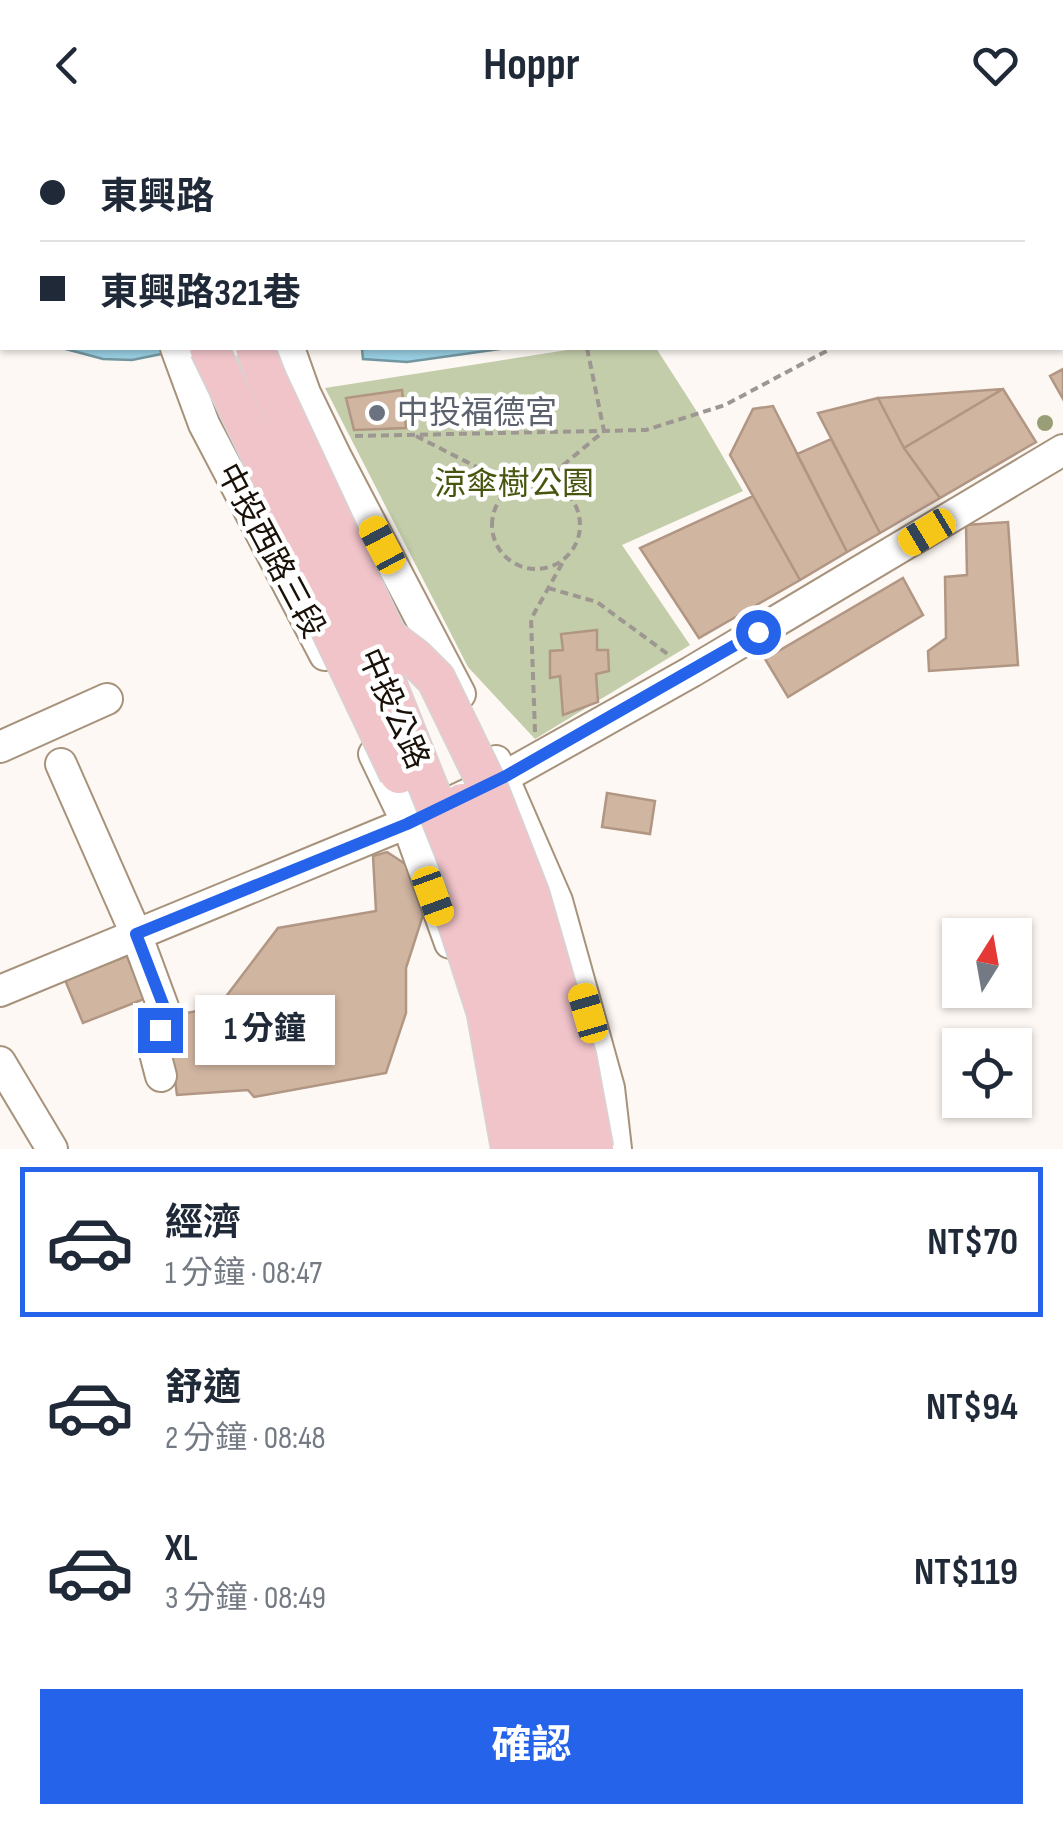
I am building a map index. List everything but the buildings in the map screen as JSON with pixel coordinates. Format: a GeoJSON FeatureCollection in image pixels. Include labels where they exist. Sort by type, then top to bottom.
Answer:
{"type":"FeatureCollection","features":[{"type":"Feature","properties":{"kind":"main road","name":"中投公路"},"geometry":{"type":"LineString","coordinates":[[211,350],[286,510],[384,676],[514,1002],[535,1149]]}},
{"type":"Feature","properties":{"kind":"main road","name":"中投公路"},"geometry":{"type":"LineString","coordinates":[[256,350],[502,897],[538,1011],[562,1149]]}},
{"type":"Feature","properties":{"kind":"main road"},"geometry":{"type":"LineString","coordinates":[[286,510],[326,621],[431,843],[486,1012],[510,1149]]}},
{"type":"Feature","properties":{"kind":"main road"},"geometry":{"type":"LineString","coordinates":[[386,636],[436,679],[487,784],[536,912],[577,1058],[594,1149]]}},
{"type":"Feature","properties":{"kind":"street","name":"中投西路三段"},"geometry":{"type":"LineString","coordinates":[[177,350],[204,424],[352,708],[407,824],[472,1004],[501,1149]]}},
{"type":"Feature","properties":{"kind":"street"},"geometry":{"type":"LineString","coordinates":[[290,350],[319,422],[504,777],[557,901],[609,1088],[616,1149]]}},
{"type":"Feature","properties":{"kind":"street"},"geometry":{"type":"LineString","coordinates":[[0,990],[407,824],[504,777],[691,672],[1063,450]]}},
{"type":"Feature","properties":{"kind":"street"},"geometry":{"type":"LineString","coordinates":[[0,747],[108,699]]}},
{"type":"Feature","properties":{"kind":"street"},"geometry":{"type":"LineString","coordinates":[[61,764],[164,1007],[155,1052],[161,1076]]}},
{"type":"Feature","properties":{"kind":"street"},"geometry":{"type":"LineString","coordinates":[[0,1062],[52,1149]]}},
{"type":"Feature","properties":{"kind":"path"},"geometry":{"type":"LineString","coordinates":[[587,350],[604,431]]}},
{"type":"Feature","properties":{"kind":"path"},"geometry":{"type":"LineString","coordinates":[[354,436],[646,430],[725,406],[828,350]]}},
{"type":"Feature","properties":{"kind":"path"},"geometry":{"type":"LineString","coordinates":[[543,482],[604,431]]}},
{"type":"Feature","properties":{"kind":"path"},"geometry":{"type":"LineString","coordinates":[[414,434],[514,486]]}},
{"type":"Feature","properties":{"kind":"path"},"geometry":{"type":"LineString","coordinates":[[538,756],[531,619],[564,560],[574,550],[580,522],[577,508],[558,486],[528,482],[514,486],[494,508],[493,538],[500,552],[510,562],[537,570],[564,560]]}},
{"type":"Feature","properties":{"kind":"path"},"geometry":{"type":"LineString","coordinates":[[548,588],[597,602],[691,672]]}},
{"type":"Feature","properties":{"kind":"green space","name":"涼傘樹公園"},"geometry":{"type":"Polygon","coordinates":[[[567,350],[657,350],[743,491],[622,545],[690,645],[535,739],[468,667],[325,388],[567,350]]]}},
{"type":"Feature","properties":{"kind":"water"},"geometry":{"type":"Polygon","coordinates":[[[69,350],[181,350],[132,360],[103,359],[69,350]]]}},
{"type":"Feature","properties":{"kind":"water"},"geometry":{"type":"Polygon","coordinates":[[[362,350],[493,350],[407,362],[363,359],[362,350]]]}},
{"type":"Feature","properties":{"kind":"place","name":"中投福德宮"},"geometry":{"type":"Point","coordinates":[377,413]}},
{"type":"Feature","properties":{"kind":"route"},"geometry":{"type":"LineString","coordinates":[[160,1030],[164,1007],[136,934],[407,824],[504,777],[758,632]]}}]}
